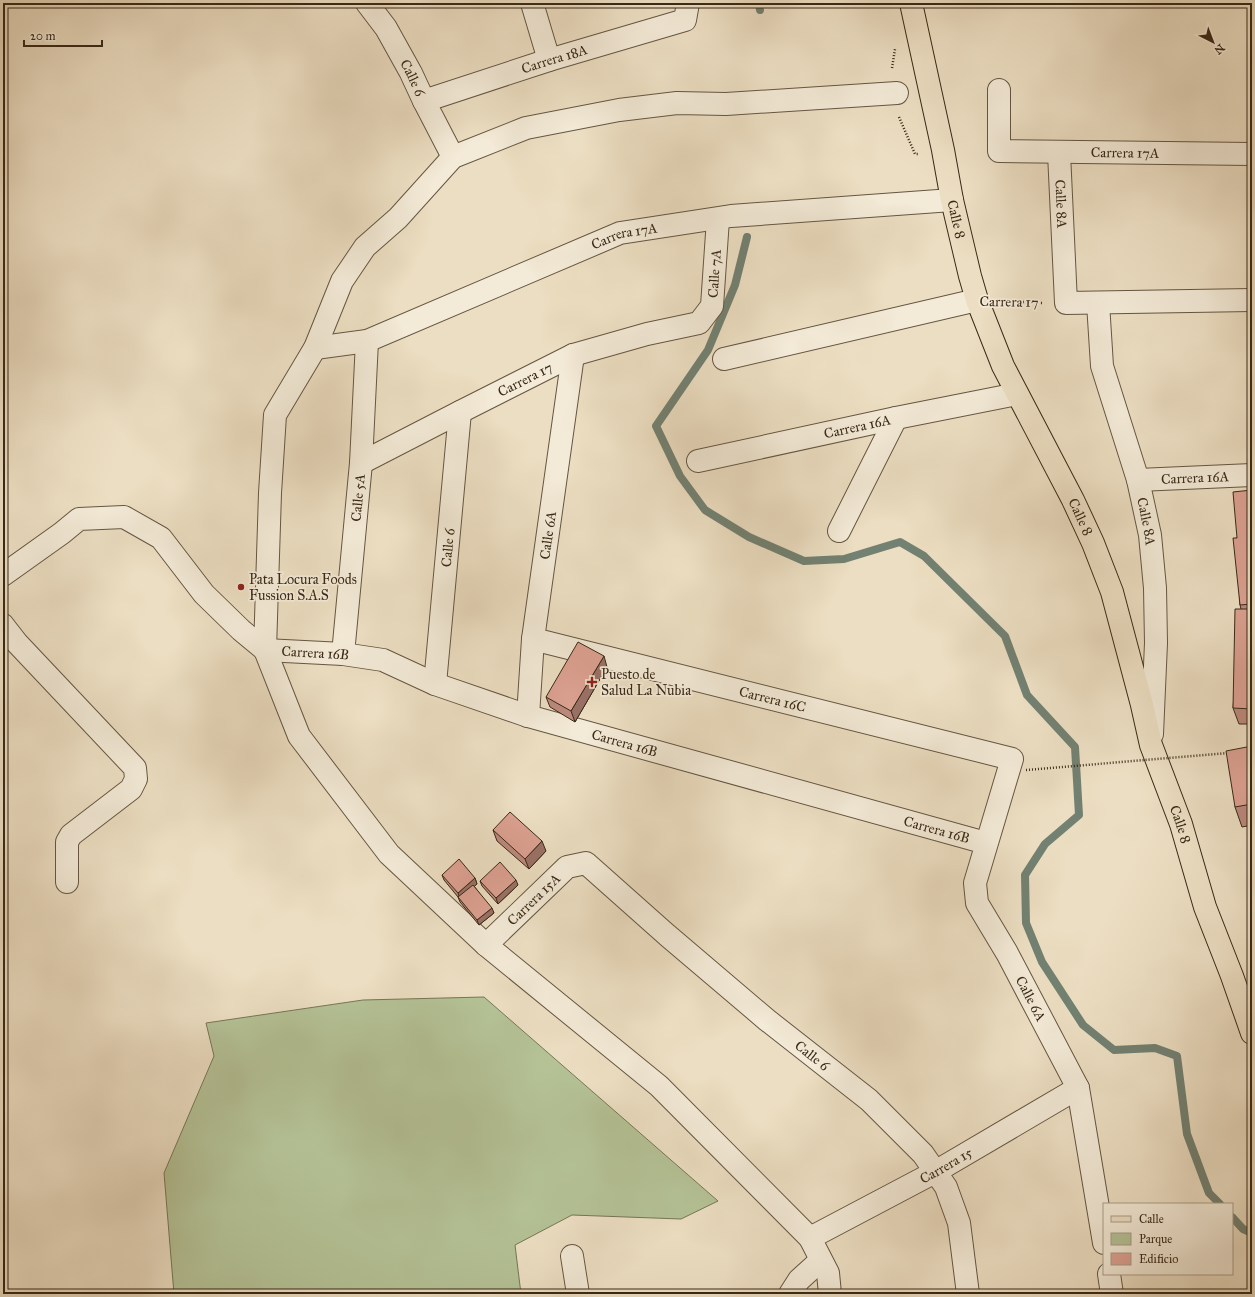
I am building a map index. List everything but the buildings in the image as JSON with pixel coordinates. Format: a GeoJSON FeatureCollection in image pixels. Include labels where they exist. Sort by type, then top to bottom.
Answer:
{"type":"FeatureCollection","features":[{"type":"Feature","properties":{"kind":"main road","name":"Calle 8"},"geometry":{"type":"LineString","coordinates":[[911,3],[943,150],[952,200],[977,300],[1003,366],[1073,500],[1093,543],[1112,592],[1151,745],[1181,824],[1205,907],[1252,1033]]}},
{"type":"Feature","properties":{"kind":"street","name":"Calle 6"},"geometry":{"type":"LineString","coordinates":[[367,3],[386,28],[411,73],[453,157]]}},
{"type":"Feature","properties":{"kind":"street"},"geometry":{"type":"LineString","coordinates":[[532,3],[549,60]]}},
{"type":"Feature","properties":{"kind":"street","name":"Carrera 18A"},"geometry":{"type":"LineString","coordinates":[[424,101],[549,60],[686,11]]}},
{"type":"Feature","properties":{"kind":"street","name":"Carrera 17A"},"geometry":{"type":"LineString","coordinates":[[999,90],[999,151],[1059,153],[1252,154]]}},
{"type":"Feature","properties":{"kind":"street"},"geometry":{"type":"LineString","coordinates":[[830,1294],[828,1273],[820,1261],[810,1238],[659,1086],[486,945],[389,854],[298,736],[265,650],[270,494],[275,415],[316,348],[342,281],[365,247],[398,218],[453,157],[526,128],[619,110],[677,103],[726,104],[897,93]]}},
{"type":"Feature","properties":{"kind":"street","name":"Calle 8A"},"geometry":{"type":"LineString","coordinates":[[1059,153],[1066,304]]}},
{"type":"Feature","properties":{"kind":"street","name":"Carrera 17A"},"geometry":{"type":"LineString","coordinates":[[316,348],[366,341],[620,233],[724,217],[952,200]]}},
{"type":"Feature","properties":{"kind":"street","name":"Calle 7A"},"geometry":{"type":"LineString","coordinates":[[699,323],[712,306],[724,217]]}},
{"type":"Feature","properties":{"kind":"street","name":"Carrera 17"},"geometry":{"type":"LineString","coordinates":[[724,359],[977,300]]}},
{"type":"Feature","properties":{"kind":"street"},"geometry":{"type":"LineString","coordinates":[[1066,304],[1252,300]]}},
{"type":"Feature","properties":{"kind":"street","name":"Calle 8A"},"geometry":{"type":"LineString","coordinates":[[1098,303],[1102,366],[1138,480],[1150,535],[1155,588],[1156,643],[1151,745]]}},
{"type":"Feature","properties":{"kind":"street","name":"Carrera 17"},"geometry":{"type":"LineString","coordinates":[[361,463],[573,355],[647,334],[699,323]]}},
{"type":"Feature","properties":{"kind":"street","name":"Calle 5A"},"geometry":{"type":"LineString","coordinates":[[343,654],[361,463],[366,341]]}},
{"type":"Feature","properties":{"kind":"street","name":"Calle 6A"},"geometry":{"type":"LineString","coordinates":[[528,716],[533,639],[573,355]]}},
{"type":"Feature","properties":{"kind":"street","name":"Carrera 16A"},"geometry":{"type":"LineString","coordinates":[[698,461],[896,418],[1017,394]]}},
{"type":"Feature","properties":{"kind":"street","name":"Calle 6"},"geometry":{"type":"LineString","coordinates":[[435,684],[460,412]]}},
{"type":"Feature","properties":{"kind":"street"},"geometry":{"type":"LineString","coordinates":[[839,531],[896,418]]}},
{"type":"Feature","properties":{"kind":"street","name":"Carrera 16A"},"geometry":{"type":"LineString","coordinates":[[1138,480],[1252,475]]}},
{"type":"Feature","properties":{"kind":"street"},"geometry":{"type":"LineString","coordinates":[[3,575],[79,519],[124,517],[161,538],[204,594],[241,630],[265,650]]}},
{"type":"Feature","properties":{"kind":"street"},"geometry":{"type":"LineString","coordinates":[[3,625],[17,643],[135,768],[136,779],[131,789],[71,835],[67,842],[66,882]]}},
{"type":"Feature","properties":{"kind":"street","name":"Carrera 16C"},"geometry":{"type":"LineString","coordinates":[[533,639],[1019,764]]}},
{"type":"Feature","properties":{"kind":"street","name":"Carrera 16B"},"geometry":{"type":"LineString","coordinates":[[265,650],[343,654],[383,660],[435,684],[528,716],[986,843]]}},
{"type":"Feature","properties":{"kind":"street","name":"Calle 6A"},"geometry":{"type":"LineString","coordinates":[[1019,764],[986,843],[975,883],[977,903],[1007,953],[1078,1088],[1103,1237]]}},
{"type":"Feature","properties":{"kind":"street","name":"Calle 6"},"geometry":{"type":"LineString","coordinates":[[586,862],[667,935],[767,1020],[869,1100],[923,1154],[946,1186],[959,1223],[968,1294]]}},
{"type":"Feature","properties":{"kind":"street","name":"Carrera 15A"},"geometry":{"type":"LineString","coordinates":[[486,945],[567,867],[586,862]]}},
{"type":"Feature","properties":{"kind":"street","name":"Carrera 15"},"geometry":{"type":"LineString","coordinates":[[810,1238],[935,1172],[1078,1088]]}},
{"type":"Feature","properties":{"kind":"street"},"geometry":{"type":"LineString","coordinates":[[572,1256],[578,1294]]}},
{"type":"Feature","properties":{"kind":"street"},"geometry":{"type":"LineString","coordinates":[[790,1294],[799,1280],[820,1261]]}},
{"type":"Feature","properties":{"kind":"street"},"geometry":{"type":"LineString","coordinates":[[1109,1275],[1112,1294]]}},
{"type":"Feature","properties":{"kind":"path","name":"Carrera 17"},"geometry":{"type":"LineString","coordinates":[[977,300],[1066,304]]}},
{"type":"Feature","properties":{"kind":"path"},"geometry":{"type":"LineString","coordinates":[[1019,764],[1228,753]]}},
{"type":"Feature","properties":{"kind":"green space"},"geometry":{"type":"Polygon","coordinates":[[[484,997],[718,1201],[681,1219],[572,1215],[515,1245],[521,1294],[174,1294],[164,1173],[214,1056],[206,1023],[363,1000],[484,997]]]}},
{"type":"Feature","properties":{"kind":"waterway"},"geometry":{"type":"LineString","coordinates":[[759,3],[760,10]]}},
{"type":"Feature","properties":{"kind":"waterway"},"geometry":{"type":"LineString","coordinates":[[747,237],[735,285],[708,350],[656,426],[680,476],[705,510],[749,537],[804,561],[844,559],[900,542],[924,556],[1005,636],[1027,695],[1075,747],[1079,815],[1045,844],[1025,875],[1026,923],[1042,962],[1083,1025],[1114,1050],[1155,1048],[1177,1056],[1187,1134],[1209,1193],[1219,1203]]}},
{"type":"Feature","properties":{"kind":"waterway"},"geometry":{"type":"LineString","coordinates":[[1233,1218],[1243,1229],[1252,1233]]}},
{"type":"Feature","properties":{"kind":"place","name":"Pata Locura Foods Fussion S.A.S"},"geometry":{"type":"Point","coordinates":[241,587]}},
{"type":"Feature","properties":{"kind":"place","name":"Puesto de Salud La Nubia"},"geometry":{"type":"Point","coordinates":[592,682]}}]}
